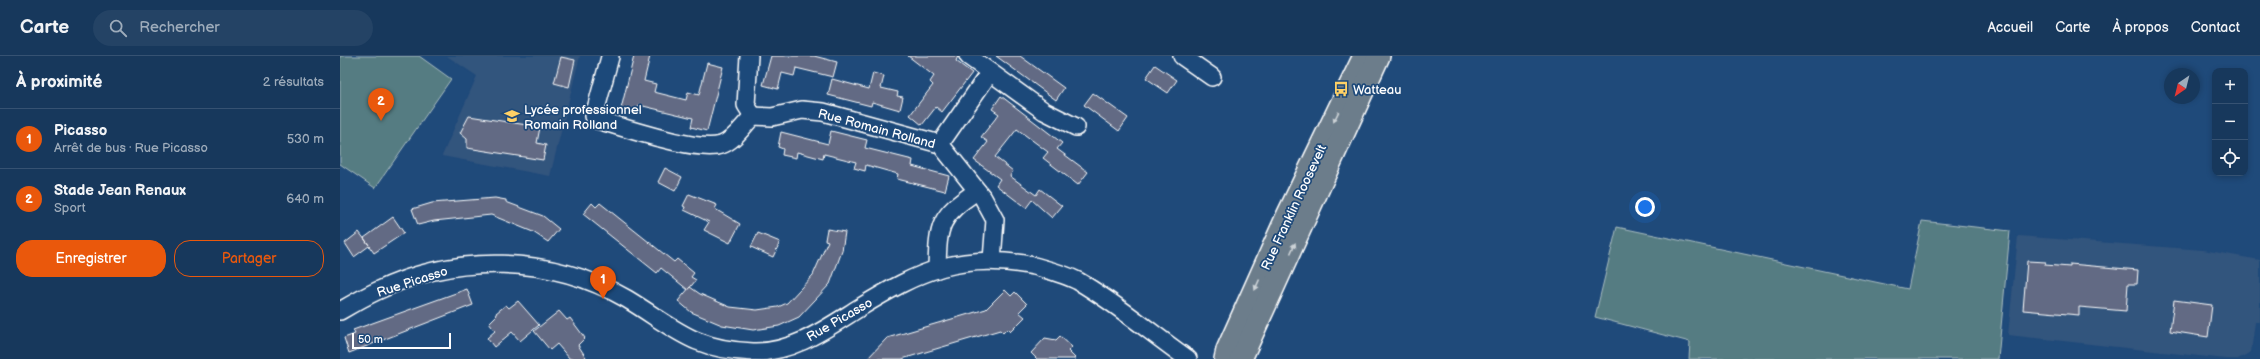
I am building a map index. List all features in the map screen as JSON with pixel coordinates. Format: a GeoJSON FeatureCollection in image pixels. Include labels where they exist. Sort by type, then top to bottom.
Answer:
{"type":"FeatureCollection","features":[{"type":"Feature","properties":{"kind":"main road","name":"Rue Franklin Roosevelt"},"geometry":{"type":"LineString","coordinates":[[1225,359],[1227,350],[1287,216],[1364,56]]}},
{"type":"Feature","properties":{"kind":"main road","name":"Rue Franklin Roosevelt"},"geometry":{"type":"LineString","coordinates":[[1241,359],[1379,56]]}},
{"type":"Feature","properties":{"kind":"street"},"geometry":{"type":"LineString","coordinates":[[610,56],[594,112],[594,116],[597,120],[694,146],[711,148],[731,140],[752,116],[746,105],[749,56]]}},
{"type":"Feature","properties":{"kind":"street"},"geometry":{"type":"LineString","coordinates":[[968,56],[1044,111],[1076,127]]}},
{"type":"Feature","properties":{"kind":"street"},"geometry":{"type":"LineString","coordinates":[[1182,56],[1212,77]]}},
{"type":"Feature","properties":{"kind":"street"},"geometry":{"type":"LineString","coordinates":[[940,144],[990,72]]}},
{"type":"Feature","properties":{"kind":"street","name":"Rue Romain Rolland"},"geometry":{"type":"LineString","coordinates":[[752,116],[772,117],[802,110],[823,112],[940,144],[977,190],[995,220],[992,260]]}},
{"type":"Feature","properties":{"kind":"street"},"geometry":{"type":"LineString","coordinates":[[938,269],[938,239],[943,219],[954,206],[977,190]]}},
{"type":"Feature","properties":{"kind":"street","name":"Rue Picasso"},"geometry":{"type":"LineString","coordinates":[[340,311],[377,290],[425,274],[476,264],[505,264],[545,269],[571,275],[626,299],[692,340],[722,350],[756,355],[789,347],[818,334],[893,287],[922,273],[957,264],[992,260],[1044,269],[1076,280],[1188,359]]}},
{"type":"Feature","properties":{"kind":"shaded area","name":"Lycée professionnel Romain Rolland"},"geometry":{"type":"Polygon","coordinates":[[[447,56],[580,56],[550,176],[442,156],[477,76],[447,56]]]}},
{"type":"Feature","properties":{"kind":"shaded area"},"geometry":{"type":"Polygon","coordinates":[[[2018,236],[2203,250],[2260,260],[2260,322],[2255,322],[2251,352],[2238,359],[2226,359],[2008,335],[2018,236]]]}},
{"type":"Feature","properties":{"kind":"green space"},"geometry":{"type":"Polygon","coordinates":[[[340,56],[419,56],[451,79],[375,188],[340,164],[340,56]]]}},
{"type":"Feature","properties":{"kind":"green space"},"geometry":{"type":"Polygon","coordinates":[[[1922,221],[2010,231],[1998,359],[1689,359],[1690,342],[1595,317],[1617,227],[1908,289],[1922,221]]]}},
{"type":"Feature","properties":{"kind":"building"},"geometry":{"type":"Polygon","coordinates":[[[634,56],[650,56],[644,81],[656,84],[654,92],[686,100],[688,92],[699,95],[707,63],[723,67],[707,131],[691,127],[693,118],[639,105],[636,113],[621,109],[634,56]]]}},
{"type":"Feature","properties":{"kind":"building"},"geometry":{"type":"Polygon","coordinates":[[[771,56],[814,56],[837,62],[833,77],[796,68],[794,76],[782,73],[778,89],[763,85],[771,56]]]}},
{"type":"Feature","properties":{"kind":"building"},"geometry":{"type":"Polygon","coordinates":[[[908,56],[958,56],[956,61],[972,73],[942,112],[936,107],[922,125],[910,115],[933,85],[930,82],[934,76],[908,56]]]}},
{"type":"Feature","properties":{"kind":"building"},"geometry":{"type":"Polygon","coordinates":[[[996,56],[1020,56],[1064,88],[1056,100],[996,56]]]}},
{"type":"Feature","properties":{"kind":"building"},"geometry":{"type":"Polygon","coordinates":[[[561,57],[575,60],[569,87],[554,83],[561,57]]]}},
{"type":"Feature","properties":{"kind":"building"},"geometry":{"type":"Polygon","coordinates":[[[1155,65],[1177,80],[1168,93],[1146,78],[1155,65]]]}},
{"type":"Feature","properties":{"kind":"building"},"geometry":{"type":"Polygon","coordinates":[[[873,73],[884,76],[881,88],[898,92],[897,96],[903,97],[900,110],[872,102],[871,106],[828,95],[832,79],[869,89],[873,73]]]}},
{"type":"Feature","properties":{"kind":"building"},"geometry":{"type":"Polygon","coordinates":[[[1093,93],[1128,118],[1119,131],[1084,105],[1093,93]]]}},
{"type":"Feature","properties":{"kind":"building"},"geometry":{"type":"Polygon","coordinates":[[[1001,96],[1062,143],[1057,149],[1088,172],[1078,185],[1043,158],[1048,152],[1017,129],[995,157],[1013,171],[1010,176],[1036,195],[1040,189],[1062,206],[1052,218],[1032,200],[1026,208],[996,185],[1000,179],[974,160],[988,142],[981,137],[999,114],[992,109],[1001,96]]]}},
{"type":"Feature","properties":{"kind":"building"},"geometry":{"type":"Polygon","coordinates":[[[469,116],[540,127],[537,143],[546,145],[543,160],[467,148],[467,139],[460,133],[469,116]]]}},
{"type":"Feature","properties":{"kind":"building"},"geometry":{"type":"Polygon","coordinates":[[[831,131],[867,140],[865,148],[913,160],[912,166],[949,176],[945,191],[897,179],[898,174],[866,165],[865,171],[854,168],[856,162],[824,154],[823,159],[797,152],[796,158],[782,155],[783,149],[778,147],[781,132],[828,144],[831,131]]]}},
{"type":"Feature","properties":{"kind":"building"},"geometry":{"type":"Polygon","coordinates":[[[665,168],[682,177],[675,191],[658,182],[665,168]]]}},
{"type":"Feature","properties":{"kind":"building"},"geometry":{"type":"Polygon","coordinates":[[[689,194],[717,205],[715,209],[740,224],[730,243],[704,230],[709,222],[684,210],[685,207],[683,206],[689,194]]]}},
{"type":"Feature","properties":{"kind":"building"},"geometry":{"type":"Polygon","coordinates":[[[495,198],[506,200],[506,202],[543,216],[559,229],[548,242],[533,232],[491,215],[434,221],[418,225],[412,209],[432,203],[495,198]]]}},
{"type":"Feature","properties":{"kind":"building"},"geometry":{"type":"Polygon","coordinates":[[[592,203],[596,207],[600,203],[674,262],[677,259],[694,273],[691,277],[696,280],[688,290],[661,268],[657,273],[583,214],[592,203]]]}},
{"type":"Feature","properties":{"kind":"building"},"geometry":{"type":"Polygon","coordinates":[[[393,217],[404,233],[374,253],[369,246],[354,257],[345,243],[359,232],[369,245],[364,238],[393,217]]]}},
{"type":"Feature","properties":{"kind":"building"},"geometry":{"type":"Polygon","coordinates":[[[827,229],[845,232],[842,251],[830,284],[799,317],[779,326],[753,330],[722,325],[691,312],[678,301],[690,287],[700,294],[730,307],[757,310],[778,307],[787,303],[813,275],[828,241],[825,240],[827,229]]]}},
{"type":"Feature","properties":{"kind":"building"},"geometry":{"type":"Polygon","coordinates":[[[758,233],[780,242],[773,257],[751,247],[758,233]]]}},
{"type":"Feature","properties":{"kind":"building"},"geometry":{"type":"Polygon","coordinates":[[[2027,261],[2046,262],[2045,265],[2070,267],[2070,264],[2138,270],[2137,284],[2128,284],[2126,311],[2079,307],[2079,315],[2023,310],[2027,261]]]}},
{"type":"Feature","properties":{"kind":"building"},"geometry":{"type":"Polygon","coordinates":[[[467,289],[473,305],[349,353],[344,338],[355,334],[353,330],[467,289]]]}},
{"type":"Feature","properties":{"kind":"building"},"geometry":{"type":"Polygon","coordinates":[[[1005,290],[1011,296],[1015,292],[1027,304],[1019,312],[1025,317],[1010,332],[1007,329],[1003,333],[1000,330],[902,359],[867,359],[887,338],[986,309],[1005,290]]]}},
{"type":"Feature","properties":{"kind":"building"},"geometry":{"type":"Polygon","coordinates":[[[2174,300],[2212,305],[2208,337],[2170,331],[2174,300]]]}},
{"type":"Feature","properties":{"kind":"building"},"geometry":{"type":"Polygon","coordinates":[[[518,301],[539,325],[520,341],[512,332],[494,347],[487,338],[495,331],[489,323],[497,315],[496,313],[506,305],[509,308],[518,301]]]}},
{"type":"Feature","properties":{"kind":"building"},"geometry":{"type":"Polygon","coordinates":[[[559,311],[567,320],[570,318],[585,338],[578,345],[587,359],[570,359],[557,344],[550,350],[534,331],[559,311]]]}},
{"type":"Feature","properties":{"kind":"building"},"geometry":{"type":"Polygon","coordinates":[[[1060,336],[1072,347],[1068,351],[1076,359],[1037,359],[1031,353],[1045,338],[1056,340],[1060,336]]]}},
{"type":"Feature","properties":{"kind":"place","name":"Watteau"},"geometry":{"type":"Point","coordinates":[1341,89]}},
{"type":"Feature","properties":{"kind":"place","name":"Lycée professionnel Romain Rolland"},"geometry":{"type":"Point","coordinates":[512,116]}},
{"type":"Feature","properties":{"kind":"place","name":"Stade Jean Renaux"},"geometry":{"type":"Point","coordinates":[381,121]}},
{"type":"Feature","properties":{"kind":"place","name":"Picasso"},"geometry":{"type":"Point","coordinates":[603,299]}}]}
